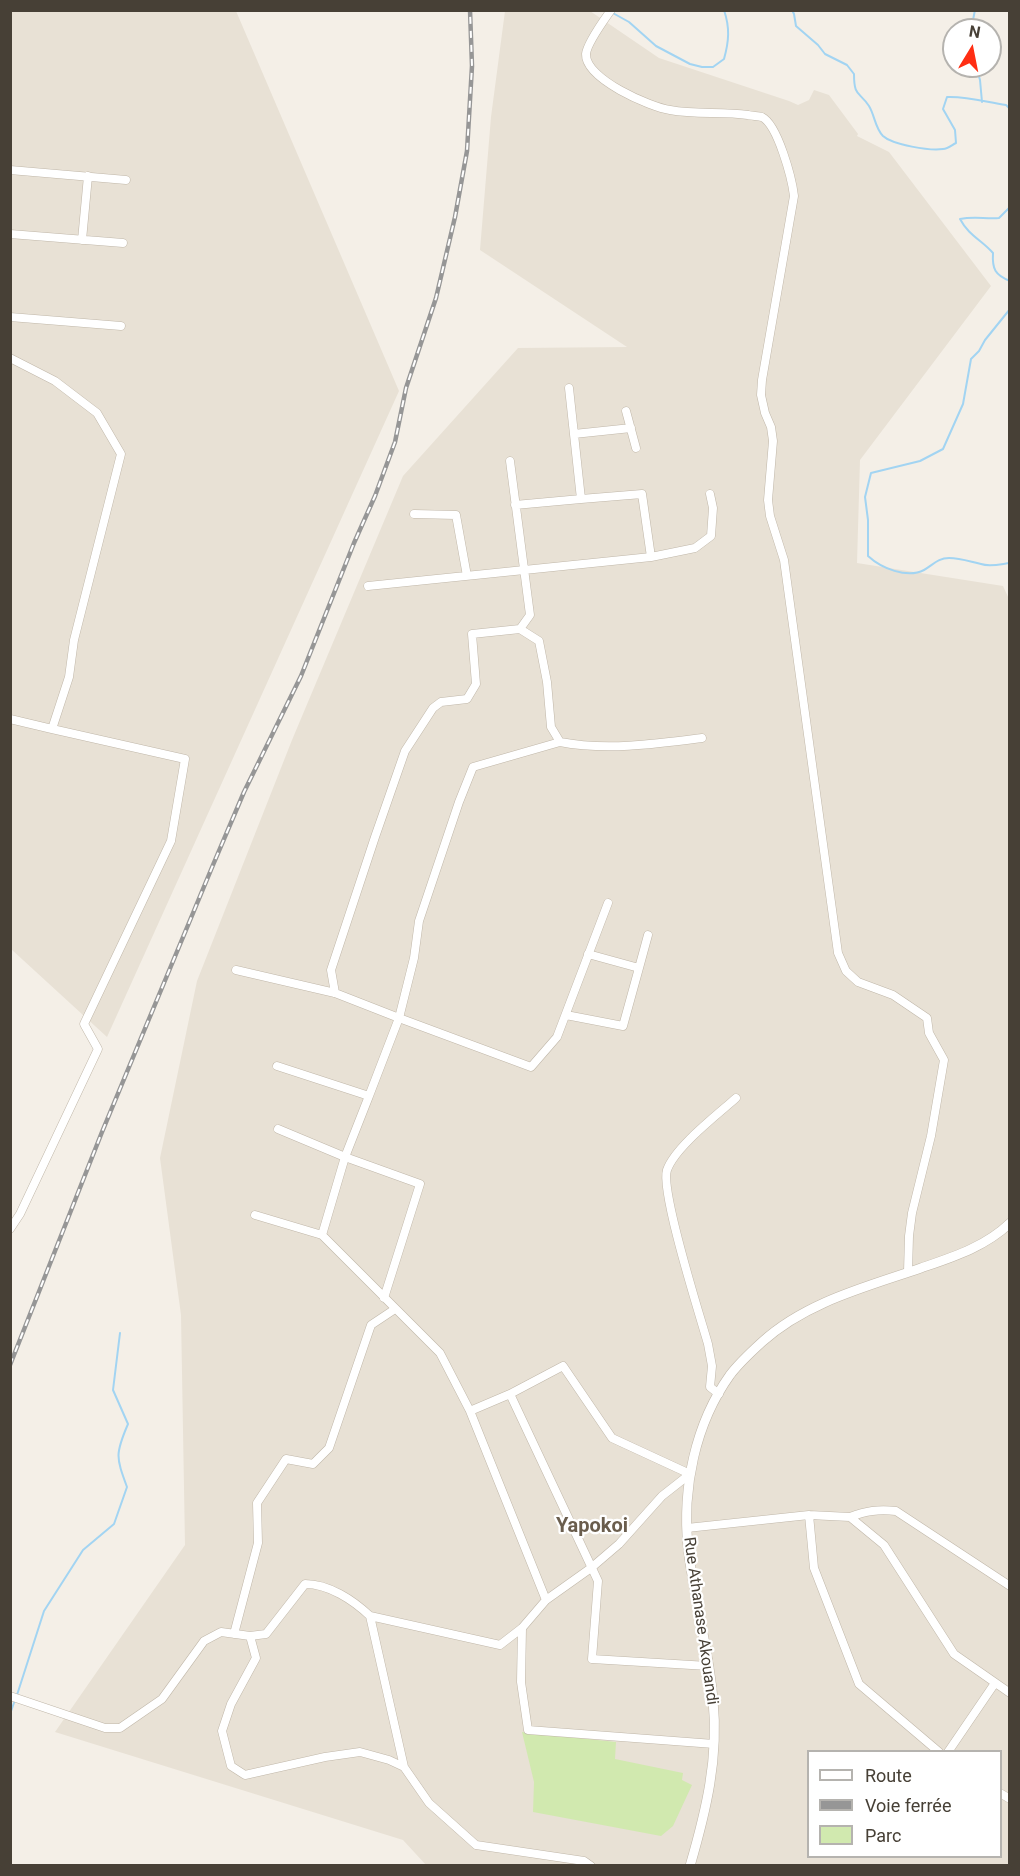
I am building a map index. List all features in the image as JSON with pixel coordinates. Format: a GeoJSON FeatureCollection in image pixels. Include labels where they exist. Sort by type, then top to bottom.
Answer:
{"type":"FeatureCollection","features":[{"type":"Feature","properties":{"kind":"street"},"geometry":{"type":"LineString","coordinates":[[610,10],[586,55],[590,66],[599,76],[620,91],[669,110],[737,113],[761,117],[775,134],[792,181],[794,196],[762,380],[761,395],[773,441],[768,500],[770,516],[784,560],[838,953],[846,971],[858,982],[893,995],[927,1018],[929,1033],[944,1060],[931,1136],[912,1213],[909,1236],[909,1272]]}},
{"type":"Feature","properties":{"kind":"street"},"geometry":{"type":"LineString","coordinates":[[10,170],[126,180]]}},
{"type":"Feature","properties":{"kind":"street"},"geometry":{"type":"LineString","coordinates":[[82,240],[88,176]]}},
{"type":"Feature","properties":{"kind":"street"},"geometry":{"type":"LineString","coordinates":[[10,234],[123,243]]}},
{"type":"Feature","properties":{"kind":"street"},"geometry":{"type":"LineString","coordinates":[[10,316],[121,326]]}},
{"type":"Feature","properties":{"kind":"street"},"geometry":{"type":"LineString","coordinates":[[10,358],[55,381],[97,413],[121,454],[74,640],[69,677],[52,729]]}},
{"type":"Feature","properties":{"kind":"street"},"geometry":{"type":"LineString","coordinates":[[569,388],[581,499]]}},
{"type":"Feature","properties":{"kind":"street"},"geometry":{"type":"LineString","coordinates":[[626,411],[636,448]]}},
{"type":"Feature","properties":{"kind":"street"},"geometry":{"type":"LineString","coordinates":[[574,434],[631,428]]}},
{"type":"Feature","properties":{"kind":"street"},"geometry":{"type":"LineString","coordinates":[[510,460],[530,615],[520,629]]}},
{"type":"Feature","properties":{"kind":"street"},"geometry":{"type":"LineString","coordinates":[[515,504],[642,494],[651,557]]}},
{"type":"Feature","properties":{"kind":"street"},"geometry":{"type":"LineString","coordinates":[[368,586],[651,557],[695,548],[711,536],[713,508],[710,494]]}},
{"type":"Feature","properties":{"kind":"street"},"geometry":{"type":"LineString","coordinates":[[414,514],[456,515],[467,576]]}},
{"type":"Feature","properties":{"kind":"street"},"geometry":{"type":"LineString","coordinates":[[335,993],[331,970],[405,751],[434,708],[441,702],[467,699],[476,684],[472,634],[520,629],[539,641],[547,682],[550,727],[560,742]]}},
{"type":"Feature","properties":{"kind":"street"},"geometry":{"type":"LineString","coordinates":[[10,719],[185,759],[171,841],[84,1024],[98,1048],[20,1214],[10,1229]]}},
{"type":"Feature","properties":{"kind":"street"},"geometry":{"type":"LineString","coordinates":[[322,1235],[345,1157],[399,1018],[414,958],[419,921],[473,767],[560,742],[580,746],[620,746],[702,738]]}},
{"type":"Feature","properties":{"kind":"street"},"geometry":{"type":"LineString","coordinates":[[236,970],[335,993],[531,1067],[557,1037],[608,903]]}},
{"type":"Feature","properties":{"kind":"street"},"geometry":{"type":"LineString","coordinates":[[566,1015],[623,1026],[648,935]]}},
{"type":"Feature","properties":{"kind":"street"},"geometry":{"type":"LineString","coordinates":[[588,954],[639,968]]}},
{"type":"Feature","properties":{"kind":"street"},"geometry":{"type":"LineString","coordinates":[[277,1066],[369,1096]]}},
{"type":"Feature","properties":{"kind":"street"},"geometry":{"type":"LineString","coordinates":[[719,1394],[710,1387],[712,1366],[708,1344],[668,1200],[666,1172],[675,1154],[736,1098]]}},
{"type":"Feature","properties":{"kind":"street"},"geometry":{"type":"LineString","coordinates":[[278,1129],[345,1157],[420,1184],[384,1298]]}},
{"type":"Feature","properties":{"kind":"street"},"geometry":{"type":"LineString","coordinates":[[255,1215],[322,1235],[440,1353],[471,1411],[546,1599]]}},
{"type":"Feature","properties":{"kind":"street","name":"Rue Athanase Akouandi"},"geometry":{"type":"LineString","coordinates":[[690,1866],[706,1812],[712,1772],[714,1701],[688,1549],[687,1500],[690,1474],[698,1441],[719,1394],[731,1374],[748,1354],[785,1324],[820,1305],[951,1258],[999,1233],[1010,1223]]}},
{"type":"Feature","properties":{"kind":"street"},"geometry":{"type":"LineString","coordinates":[[234,1634],[258,1544],[257,1503],[286,1460],[313,1464],[329,1448],[371,1325],[395,1310]]}},
{"type":"Feature","properties":{"kind":"street"},"geometry":{"type":"LineString","coordinates":[[10,1696],[105,1728],[120,1728],[162,1699],[204,1641],[221,1632],[250,1636],[266,1634],[305,1584],[318,1584],[356,1603],[370,1616],[500,1645],[522,1628],[546,1599],[591,1568],[620,1544],[662,1496],[690,1474],[612,1438],[563,1366],[510,1394],[471,1411]]}},
{"type":"Feature","properties":{"kind":"street"},"geometry":{"type":"LineString","coordinates":[[510,1394],[598,1581],[592,1659],[708,1665]]}},
{"type":"Feature","properties":{"kind":"street"},"geometry":{"type":"LineString","coordinates":[[687,1528],[809,1515],[850,1517],[878,1509],[896,1511],[1010,1587]]}},
{"type":"Feature","properties":{"kind":"street"},"geometry":{"type":"LineString","coordinates":[[809,1515],[814,1568],[859,1684],[937,1750]]}},
{"type":"Feature","properties":{"kind":"street"},"geometry":{"type":"LineString","coordinates":[[850,1517],[884,1545],[954,1654],[1010,1693]]}},
{"type":"Feature","properties":{"kind":"street"},"geometry":{"type":"LineString","coordinates":[[370,1616],[404,1767],[429,1803],[476,1845],[584,1861],[591,1866]]}},
{"type":"Feature","properties":{"kind":"street"},"geometry":{"type":"LineString","coordinates":[[522,1628],[521,1682],[528,1730],[714,1744]]}},
{"type":"Feature","properties":{"kind":"street"},"geometry":{"type":"LineString","coordinates":[[250,1636],[256,1658],[231,1704],[222,1731],[231,1766],[246,1775],[325,1756],[360,1752],[404,1767]]}},
{"type":"Feature","properties":{"kind":"street"},"geometry":{"type":"LineString","coordinates":[[949,1750],[995,1683]]}},
{"type":"Feature","properties":{"kind":"shaded area"},"geometry":{"type":"Polygon","coordinates":[[[11,11],[236,11],[399,391],[107,1037],[11,949],[11,11]]]}},
{"type":"Feature","properties":{"kind":"shaded area"},"geometry":{"type":"Polygon","coordinates":[[[505,11],[590,11],[659,58],[798,105],[809,100],[814,90],[829,95],[858,134],[857,136],[889,152],[991,286],[860,460],[857,563],[1003,586],[1009,599],[1009,1865],[426,1865],[403,1840],[55,1732],[185,1545],[181,1315],[160,1158],[197,981],[292,740],[403,476],[518,348],[627,347],[480,250],[491,117],[505,11]]]}},
{"type":"Feature","properties":{"kind":"green space"},"geometry":{"type":"Polygon","coordinates":[[[522,1732],[616,1742],[615,1759],[683,1773],[682,1780],[692,1785],[673,1826],[661,1836],[533,1812],[534,1782],[522,1732]]]}},
{"type":"Feature","properties":{"kind":"waterway"},"geometry":{"type":"LineString","coordinates":[[611,12],[629,22],[656,46],[690,64],[713,67],[724,59],[727,46],[728,29],[724,10]]}},
{"type":"Feature","properties":{"kind":"waterway"},"geometry":{"type":"LineString","coordinates":[[792,10],[796,26],[825,54],[847,65],[854,74],[856,90],[869,106],[880,133],[888,139],[903,145],[930,149],[945,149],[956,143],[955,130],[943,109],[947,97],[969,98],[1006,105],[1010,109]]}},
{"type":"Feature","properties":{"kind":"waterway"},"geometry":{"type":"LineString","coordinates":[[973,18],[975,10]]}},
{"type":"Feature","properties":{"kind":"waterway"},"geometry":{"type":"LineString","coordinates":[[979,78],[982,102]]}},
{"type":"Feature","properties":{"kind":"waterway"},"geometry":{"type":"LineString","coordinates":[[1010,207],[999,218],[960,219],[967,230],[993,253],[993,263],[998,274],[1010,281]]}},
{"type":"Feature","properties":{"kind":"waterway"},"geometry":{"type":"LineString","coordinates":[[1010,309],[971,359],[963,404],[943,449],[920,461],[871,473],[865,497],[868,520],[868,556],[880,565],[894,571],[910,573],[924,570],[945,558],[988,565],[1010,563]]}},
{"type":"Feature","properties":{"kind":"waterway"},"geometry":{"type":"LineString","coordinates":[[17,1695],[44,1611],[83,1550],[114,1524],[127,1487],[119,1462],[119,1449],[128,1424],[113,1390],[120,1333]]}},
{"type":"Feature","properties":{"kind":"waterway"},"geometry":{"type":"LineString","coordinates":[[10,1714],[15,1700]]}},
{"type":"Feature","properties":{"kind":"railway"},"geometry":{"type":"LineString","coordinates":[[10,1365],[102,1132],[213,865],[244,792],[301,676],[395,442],[406,388],[436,298],[455,217],[467,151],[472,66],[470,10]]}},
{"type":"Feature","properties":{"kind":"district","name":"Yapokoi"},"geometry":{"type":"Point","coordinates":[592,1527]}}]}
